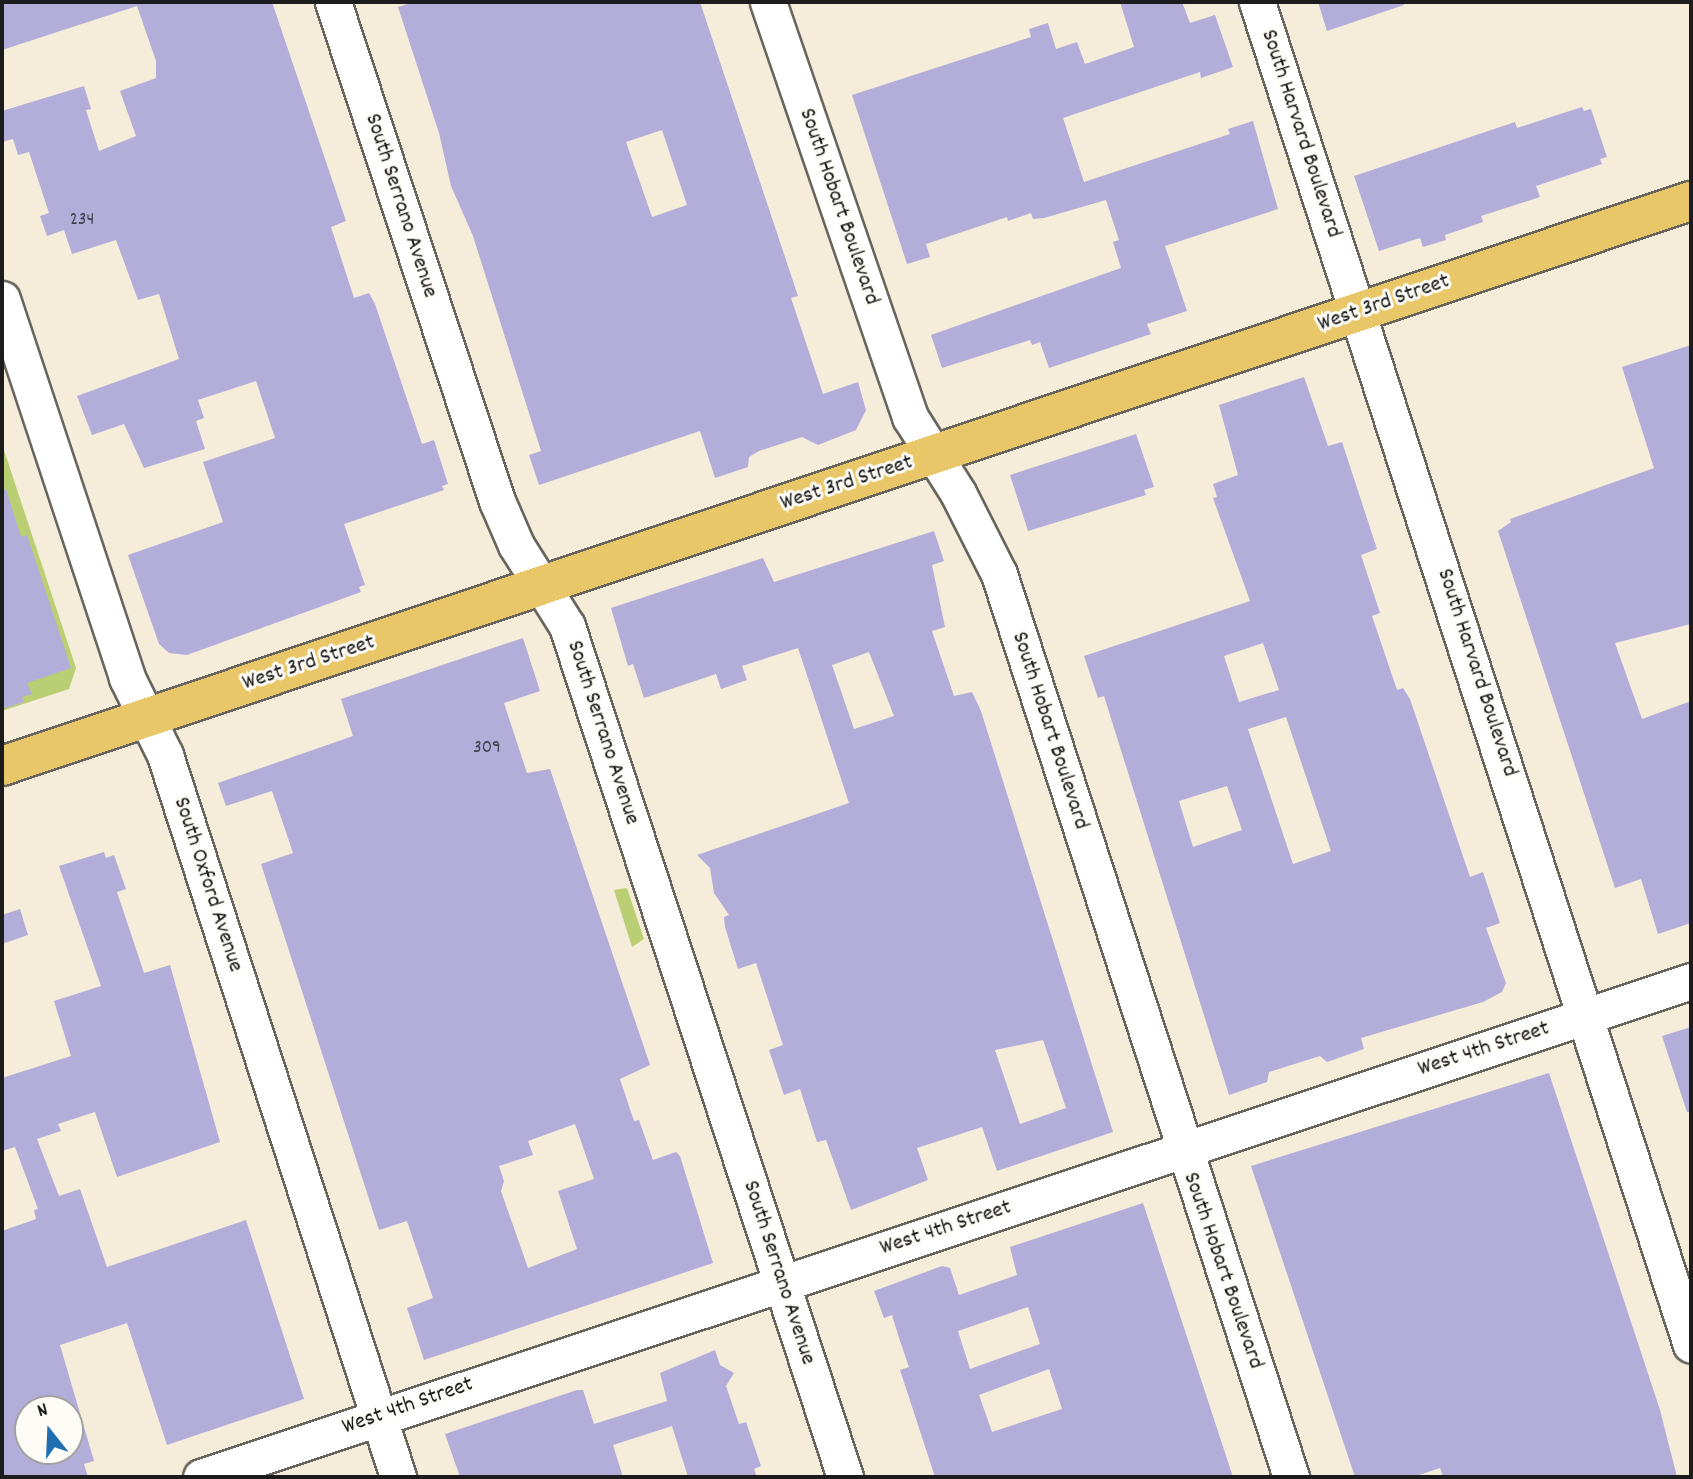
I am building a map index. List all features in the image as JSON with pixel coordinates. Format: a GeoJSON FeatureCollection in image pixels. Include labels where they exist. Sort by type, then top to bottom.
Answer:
{"type":"FeatureCollection","features":[{"type":"Feature","properties":{"kind":"main road","name":"West 3rd Street"},"geometry":{"type":"LineString","coordinates":[[2,766],[1691,201]]}},
{"type":"Feature","properties":{"kind":"street","name":"South Serrano Avenue"},"geometry":{"type":"LineString","coordinates":[[333,2],[497,500],[516,545],[566,626],[607,744],[845,1477]]}},
{"type":"Feature","properties":{"kind":"street","name":"South Hobart Boulevard"},"geometry":{"type":"LineString","coordinates":[[768,2],[908,412],[999,574],[1181,1150],[1291,1477]]}},
{"type":"Feature","properties":{"kind":"street","name":"South Harvard Boulevard"},"geometry":{"type":"LineString","coordinates":[[1257,2],[1691,1345]]}},
{"type":"Feature","properties":{"kind":"street","name":"South Oxford Avenue"},"geometry":{"type":"LineString","coordinates":[[2,299],[127,678],[168,765],[398,1477]]}},
{"type":"Feature","properties":{"kind":"street","name":"West 4th Street"},"geometry":{"type":"LineString","coordinates":[[201,1477],[1691,981]]}},
{"type":"Feature","properties":{"kind":"green space"},"geometry":{"type":"Polygon","coordinates":[[[2,444],[76,668],[69,689],[2,711],[2,444]]]}},
{"type":"Feature","properties":{"kind":"green space"},"geometry":{"type":"Polygon","coordinates":[[[627,888],[644,939],[632,947],[614,890],[627,888]]]}},
{"type":"Feature","properties":{"kind":"building"},"geometry":{"type":"Polygon","coordinates":[[[2,2],[272,2],[346,221],[331,227],[354,298],[369,293],[375,304],[422,444],[434,440],[448,484],[442,486],[444,490],[344,524],[365,585],[359,587],[361,592],[187,655],[169,653],[159,644],[128,555],[223,522],[203,462],[275,438],[256,381],[198,400],[204,418],[196,421],[205,449],[144,468],[124,424],[92,435],[77,396],[179,359],[159,294],[138,300],[116,240],[72,254],[64,230],[47,236],[40,216],[49,213],[29,152],[18,155],[13,139],[2,142],[2,111],[84,86],[91,109],[86,110],[99,151],[136,136],[120,91],[156,78],[156,61],[137,6],[2,50],[2,2]]]}},
{"type":"Feature","properties":{"kind":"building"},"geometry":{"type":"Polygon","coordinates":[[[414,2],[700,2],[798,296],[791,298],[823,394],[858,382],[866,410],[856,430],[818,445],[802,437],[759,451],[749,457],[748,467],[715,478],[700,431],[539,485],[529,455],[541,451],[473,236],[451,186],[439,133],[398,7],[414,2]],[[662,130],[626,142],[652,217],[687,205],[662,130]]]}},
{"type":"Feature","properties":{"kind":"building"},"geometry":{"type":"Polygon","coordinates":[[[1120,2],[1182,2],[1190,23],[1215,15],[1233,67],[1201,78],[1200,72],[1063,118],[1084,182],[1230,134],[1228,129],[1253,121],[1278,209],[1165,246],[1187,311],[1147,324],[1151,334],[1049,368],[1040,342],[1032,345],[1030,340],[942,368],[931,335],[1121,268],[1113,242],[1119,240],[1106,200],[1044,218],[1033,219],[1031,213],[1008,221],[1007,217],[926,244],[930,257],[907,264],[852,95],[1031,37],[1029,29],[1048,23],[1056,49],[1077,42],[1085,64],[1134,47],[1120,2]]]}},
{"type":"Feature","properties":{"kind":"building"},"geometry":{"type":"Polygon","coordinates":[[[1318,2],[1403,2],[1404,5],[1327,31],[1318,2]]]}},
{"type":"Feature","properties":{"kind":"building"},"geometry":{"type":"Polygon","coordinates":[[[1582,107],[1584,111],[1591,109],[1607,157],[1600,159],[1602,164],[1536,186],[1540,197],[1481,216],[1483,222],[1445,235],[1446,240],[1423,247],[1420,238],[1379,251],[1354,176],[1515,122],[1517,128],[1582,107]]]}},
{"type":"Feature","properties":{"kind":"building"},"geometry":{"type":"Polygon","coordinates":[[[1691,345],[1691,624],[1615,643],[1642,719],[1691,701],[1691,923],[1658,934],[1641,879],[1615,888],[1498,531],[1511,522],[1510,519],[1654,468],[1622,367],[1691,345]]]}},
{"type":"Feature","properties":{"kind":"building"},"geometry":{"type":"Polygon","coordinates":[[[1304,377],[1328,446],[1342,442],[1377,549],[1361,555],[1380,613],[1372,616],[1397,690],[1403,688],[1410,699],[1470,877],[1483,872],[1500,923],[1486,928],[1506,983],[1502,992],[1483,1002],[1361,1038],[1364,1049],[1327,1062],[1320,1056],[1269,1072],[1267,1082],[1229,1095],[1104,696],[1098,698],[1084,656],[1250,601],[1213,498],[1217,497],[1213,484],[1238,475],[1219,405],[1304,377]],[[1263,643],[1224,656],[1239,702],[1279,690],[1263,643]],[[1286,717],[1248,729],[1293,864],[1331,851],[1286,717]],[[1227,786],[1179,801],[1193,847],[1242,830],[1227,786]]]}},
{"type":"Feature","properties":{"kind":"building"},"geometry":{"type":"Polygon","coordinates":[[[1136,434],[1154,487],[1144,490],[1146,495],[1028,531],[1010,475],[1136,434]]]}},
{"type":"Feature","properties":{"kind":"building"},"geometry":{"type":"Polygon","coordinates":[[[6,489],[21,537],[27,535],[71,668],[27,683],[32,694],[22,697],[24,702],[2,709],[2,490],[6,489]]]}},
{"type":"Feature","properties":{"kind":"building"},"geometry":{"type":"Polygon","coordinates":[[[934,531],[944,561],[932,565],[945,627],[932,631],[954,696],[972,692],[981,711],[1113,1132],[997,1171],[982,1127],[917,1148],[928,1180],[851,1210],[826,1140],[817,1142],[800,1089],[784,1095],[769,1050],[783,1045],[756,963],[738,969],[725,927],[724,917],[729,915],[714,893],[710,868],[697,855],[849,803],[798,648],[742,666],[747,680],[721,689],[716,674],[644,698],[633,664],[628,666],[611,608],[763,558],[774,582],[934,531]],[[869,652],[832,665],[854,729],[894,716],[869,652]],[[1043,1040],[995,1050],[1020,1124],[1066,1108],[1043,1040]]]}},
{"type":"Feature","properties":{"kind":"building"},"geometry":{"type":"Polygon","coordinates":[[[523,638],[540,691],[504,703],[527,773],[550,769],[650,1065],[620,1079],[634,1121],[639,1120],[653,1160],[676,1152],[680,1156],[713,1263],[424,1360],[407,1308],[433,1298],[407,1221],[379,1230],[261,864],[293,853],[272,791],[226,806],[218,783],[353,736],[341,699],[523,638]],[[575,1124],[528,1141],[533,1155],[499,1166],[504,1181],[501,1191],[528,1268],[577,1249],[558,1191],[594,1179],[575,1124]]]}},
{"type":"Feature","properties":{"kind":"building"},"geometry":{"type":"Polygon","coordinates":[[[104,852],[106,858],[114,855],[126,889],[117,892],[144,973],[170,965],[220,1142],[117,1177],[95,1112],[58,1124],[61,1131],[37,1139],[59,1196],[80,1189],[107,1267],[246,1220],[304,1399],[167,1445],[127,1323],[60,1345],[75,1395],[14,1395],[14,1465],[84,1464],[88,1477],[2,1477],[2,1231],[36,1219],[34,1210],[38,1209],[15,1147],[2,1151],[2,1078],[71,1056],[54,1001],[101,986],[59,866],[104,852]]]}},
{"type":"Feature","properties":{"kind":"building"},"geometry":{"type":"Polygon","coordinates":[[[20,909],[28,935],[2,944],[2,915],[20,909]]]}},
{"type":"Feature","properties":{"kind":"building"},"geometry":{"type":"Polygon","coordinates":[[[1691,1027],[1691,1112],[1687,1112],[1662,1036],[1691,1027]]]}},
{"type":"Feature","properties":{"kind":"building"},"geometry":{"type":"Polygon","coordinates":[[[1549,1073],[1660,1410],[1677,1477],[1443,1477],[1440,1468],[1413,1477],[1355,1477],[1251,1166],[1549,1073]]]}},
{"type":"Feature","properties":{"kind":"building"},"geometry":{"type":"Polygon","coordinates":[[[1143,1203],[1233,1477],[935,1477],[900,1370],[909,1367],[892,1315],[884,1318],[874,1291],[942,1266],[950,1268],[959,1295],[1017,1275],[1010,1247],[1143,1203]],[[1028,1307],[958,1331],[970,1369],[1040,1344],[1028,1307]],[[1049,1369],[979,1395],[992,1432],[1062,1409],[1049,1369]]]}},
{"type":"Feature","properties":{"kind":"building"},"geometry":{"type":"Polygon","coordinates":[[[715,1350],[720,1365],[734,1373],[726,1386],[739,1424],[746,1422],[761,1466],[754,1469],[757,1477],[688,1477],[672,1426],[613,1445],[623,1477],[460,1477],[445,1434],[577,1390],[583,1390],[594,1424],[667,1401],[660,1373],[715,1350]]]}},
{"type":"Feature","properties":{"kind":"building"},"geometry":{"type":"Polygon","coordinates":[[[84,1427],[94,1461],[84,1464],[84,1427]]]}}]}
